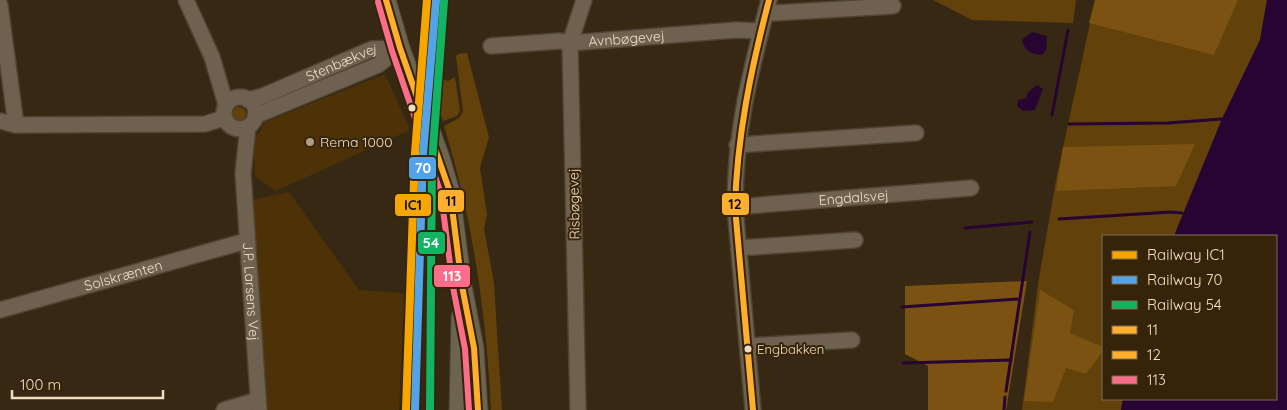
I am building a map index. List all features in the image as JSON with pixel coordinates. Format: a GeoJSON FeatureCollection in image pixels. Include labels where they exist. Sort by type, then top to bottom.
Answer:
{"type":"FeatureCollection","features":[{"type":"Feature","properties":{"kind":"main road"},"geometry":{"type":"LineString","coordinates":[[386,0],[400,48],[440,158],[450,192],[462,286],[474,348],[478,410]]}},
{"type":"Feature","properties":{"kind":"main road"},"geometry":{"type":"LineString","coordinates":[[459,410],[462,286]]}},
{"type":"Feature","properties":{"kind":"street"},"geometry":{"type":"LineString","coordinates":[[186,0],[237,119],[255,109],[244,99],[212,57]]}},
{"type":"Feature","properties":{"kind":"street","name":"Risbøgevej"},"geometry":{"type":"LineString","coordinates":[[578,410],[570,43],[584,0]]}},
{"type":"Feature","properties":{"kind":"street"},"geometry":{"type":"LineString","coordinates":[[0,4],[16,125]]}},
{"type":"Feature","properties":{"kind":"street"},"geometry":{"type":"LineString","coordinates":[[768,6],[774,13],[893,6]]}},
{"type":"Feature","properties":{"kind":"street"},"geometry":{"type":"LineString","coordinates":[[753,410],[735,206],[737,145],[745,94],[768,6]]}},
{"type":"Feature","properties":{"kind":"street","name":"Avnbøgevej"},"geometry":{"type":"LineString","coordinates":[[491,46],[570,43],[736,30],[761,31]]}},
{"type":"Feature","properties":{"kind":"street","name":"Stenbækvej"},"geometry":{"type":"LineString","coordinates":[[237,119],[232,99],[263,96],[372,49],[400,48]]}},
{"type":"Feature","properties":{"kind":"street","name":"Stenbækvej"},"geometry":{"type":"LineString","coordinates":[[0,121],[16,125],[205,124],[237,119],[378,65],[400,48]]}},
{"type":"Feature","properties":{"kind":"street","name":"J.P. Larsens Vej"},"geometry":{"type":"LineString","coordinates":[[237,119],[243,173],[246,241],[259,405]]}},
{"type":"Feature","properties":{"kind":"street"},"geometry":{"type":"LineString","coordinates":[[737,145],[916,133]]}},
{"type":"Feature","properties":{"kind":"street","name":"Engdalsvej"},"geometry":{"type":"LineString","coordinates":[[735,206],[971,188]]}},
{"type":"Feature","properties":{"kind":"street"},"geometry":{"type":"LineString","coordinates":[[739,248],[855,240]]}},
{"type":"Feature","properties":{"kind":"street","name":"Solskrænten"},"geometry":{"type":"LineString","coordinates":[[0,310],[246,241]]}},
{"type":"Feature","properties":{"kind":"street"},"geometry":{"type":"LineString","coordinates":[[748,346],[852,340]]}},
{"type":"Feature","properties":{"kind":"street"},"geometry":{"type":"LineString","coordinates":[[224,410],[259,405]]}},
{"type":"Feature","properties":{"kind":"shaded area"},"geometry":{"type":"Polygon","coordinates":[[[933,0],[1076,0],[1073,23],[972,20],[933,0]]]}},
{"type":"Feature","properties":{"kind":"shaded area"},"geometry":{"type":"Polygon","coordinates":[[[1095,0],[1267,0],[1260,40],[1222,119],[1174,235],[1102,235],[1102,400],[1123,400],[1121,410],[1022,410],[1038,284],[1056,180],[1095,0]]]}},
{"type":"Feature","properties":{"kind":"shaded area"},"geometry":{"type":"Polygon","coordinates":[[[1095,0],[1238,0],[1214,55],[1089,23],[1095,0]]]}},
{"type":"Feature","properties":{"kind":"shaded area"},"geometry":{"type":"Polygon","coordinates":[[[1267,0],[1287,0],[1287,410],[1121,410],[1123,400],[1277,400],[1277,235],[1174,235],[1222,119],[1260,40],[1267,0]]]}},
{"type":"Feature","properties":{"kind":"shaded area"},"geometry":{"type":"Polygon","coordinates":[[[1032,32],[1047,36],[1046,50],[1042,55],[1029,51],[1023,44],[1022,40],[1032,32]]]}},
{"type":"Feature","properties":{"kind":"shaded area"},"geometry":{"type":"Polygon","coordinates":[[[467,53],[489,137],[480,168],[487,214],[484,229],[494,283],[502,410],[491,410],[482,302],[463,197],[444,126],[459,118],[463,111],[456,56],[467,53]]]}},
{"type":"Feature","properties":{"kind":"shaded area"},"geometry":{"type":"Polygon","coordinates":[[[385,74],[410,130],[276,191],[255,176],[254,137],[259,133],[265,122],[385,74]]]}},
{"type":"Feature","properties":{"kind":"shaded area"},"geometry":{"type":"Polygon","coordinates":[[[433,76],[448,81],[455,77],[460,111],[457,116],[443,121],[432,89],[433,76]]]}},
{"type":"Feature","properties":{"kind":"shaded area"},"geometry":{"type":"Polygon","coordinates":[[[1037,85],[1043,89],[1035,110],[1023,111],[1017,106],[1018,100],[1026,98],[1028,92],[1037,85]]]}},
{"type":"Feature","properties":{"kind":"shaded area"},"geometry":{"type":"Polygon","coordinates":[[[236,107],[242,107],[246,114],[242,121],[236,121],[232,117],[232,111],[236,107]]]}},
{"type":"Feature","properties":{"kind":"shaded area"},"geometry":{"type":"Polygon","coordinates":[[[1195,144],[1176,186],[1056,191],[1063,147],[1195,144]]]}},
{"type":"Feature","properties":{"kind":"shaded area"},"geometry":{"type":"Polygon","coordinates":[[[289,192],[359,290],[404,293],[399,410],[268,410],[252,200],[289,192]]]}},
{"type":"Feature","properties":{"kind":"shaded area"},"geometry":{"type":"Polygon","coordinates":[[[1027,281],[1006,410],[928,410],[928,366],[905,354],[905,286],[1027,281]]]}},
{"type":"Feature","properties":{"kind":"shaded area"},"geometry":{"type":"Polygon","coordinates":[[[1040,290],[1074,310],[1070,333],[1102,347],[1102,352],[1086,374],[1066,368],[1053,402],[1024,401],[1040,290]]]}},
{"type":"Feature","properties":{"kind":"waterway"},"geometry":{"type":"LineString","coordinates":[[1052,115],[1068,30]]}},
{"type":"Feature","properties":{"kind":"waterway"},"geometry":{"type":"LineString","coordinates":[[1069,124],[1168,123],[1222,119]]}},
{"type":"Feature","properties":{"kind":"waterway"},"geometry":{"type":"LineString","coordinates":[[1059,219],[1171,212],[1182,213]]}},
{"type":"Feature","properties":{"kind":"waterway"},"geometry":{"type":"LineString","coordinates":[[965,228],[1032,222]]}},
{"type":"Feature","properties":{"kind":"waterway"},"geometry":{"type":"LineString","coordinates":[[1006,391],[1030,232]]}},
{"type":"Feature","properties":{"kind":"waterway"},"geometry":{"type":"LineString","coordinates":[[902,307],[1019,299]]}},
{"type":"Feature","properties":{"kind":"waterway"},"geometry":{"type":"LineString","coordinates":[[903,363],[1011,360]]}},
{"type":"Feature","properties":{"kind":"waterway"},"geometry":{"type":"LineString","coordinates":[[1004,410],[1005,397]]}},
{"type":"Feature","properties":{"kind":"rail line","name":"IC1"},"geometry":{"type":"LineString","coordinates":[[406,410],[415,153],[427,0]]}},
{"type":"Feature","properties":{"kind":"rail line","name":"70"},"geometry":{"type":"LineString","coordinates":[[415,410],[423,154],[436,1]]}},
{"type":"Feature","properties":{"kind":"rail line","name":"54"},"geometry":{"type":"LineString","coordinates":[[430,410],[432,162],[444,1]]}},
{"type":"Feature","properties":{"kind":"transit line","name":"11"},"geometry":{"type":"LineString","coordinates":[[386,0],[400,48],[450,192],[462,286],[474,348],[478,410]]}},
{"type":"Feature","properties":{"kind":"transit line","name":"12"},"geometry":{"type":"LineString","coordinates":[[753,410],[735,207],[736,181],[746,103],[756,51],[769,0]]}},
{"type":"Feature","properties":{"kind":"transit line","name":"113"},"geometry":{"type":"LineString","coordinates":[[378,2],[392,51],[441,194],[453,287],[465,349],[469,410]]}},
{"type":"Feature","properties":{"kind":"place","name":"Rema 1000"},"geometry":{"type":"Point","coordinates":[310,142]}},
{"type":"Feature","properties":{"kind":"place","name":"Engbakken"},"geometry":{"type":"Point","coordinates":[748,349]}}]}
